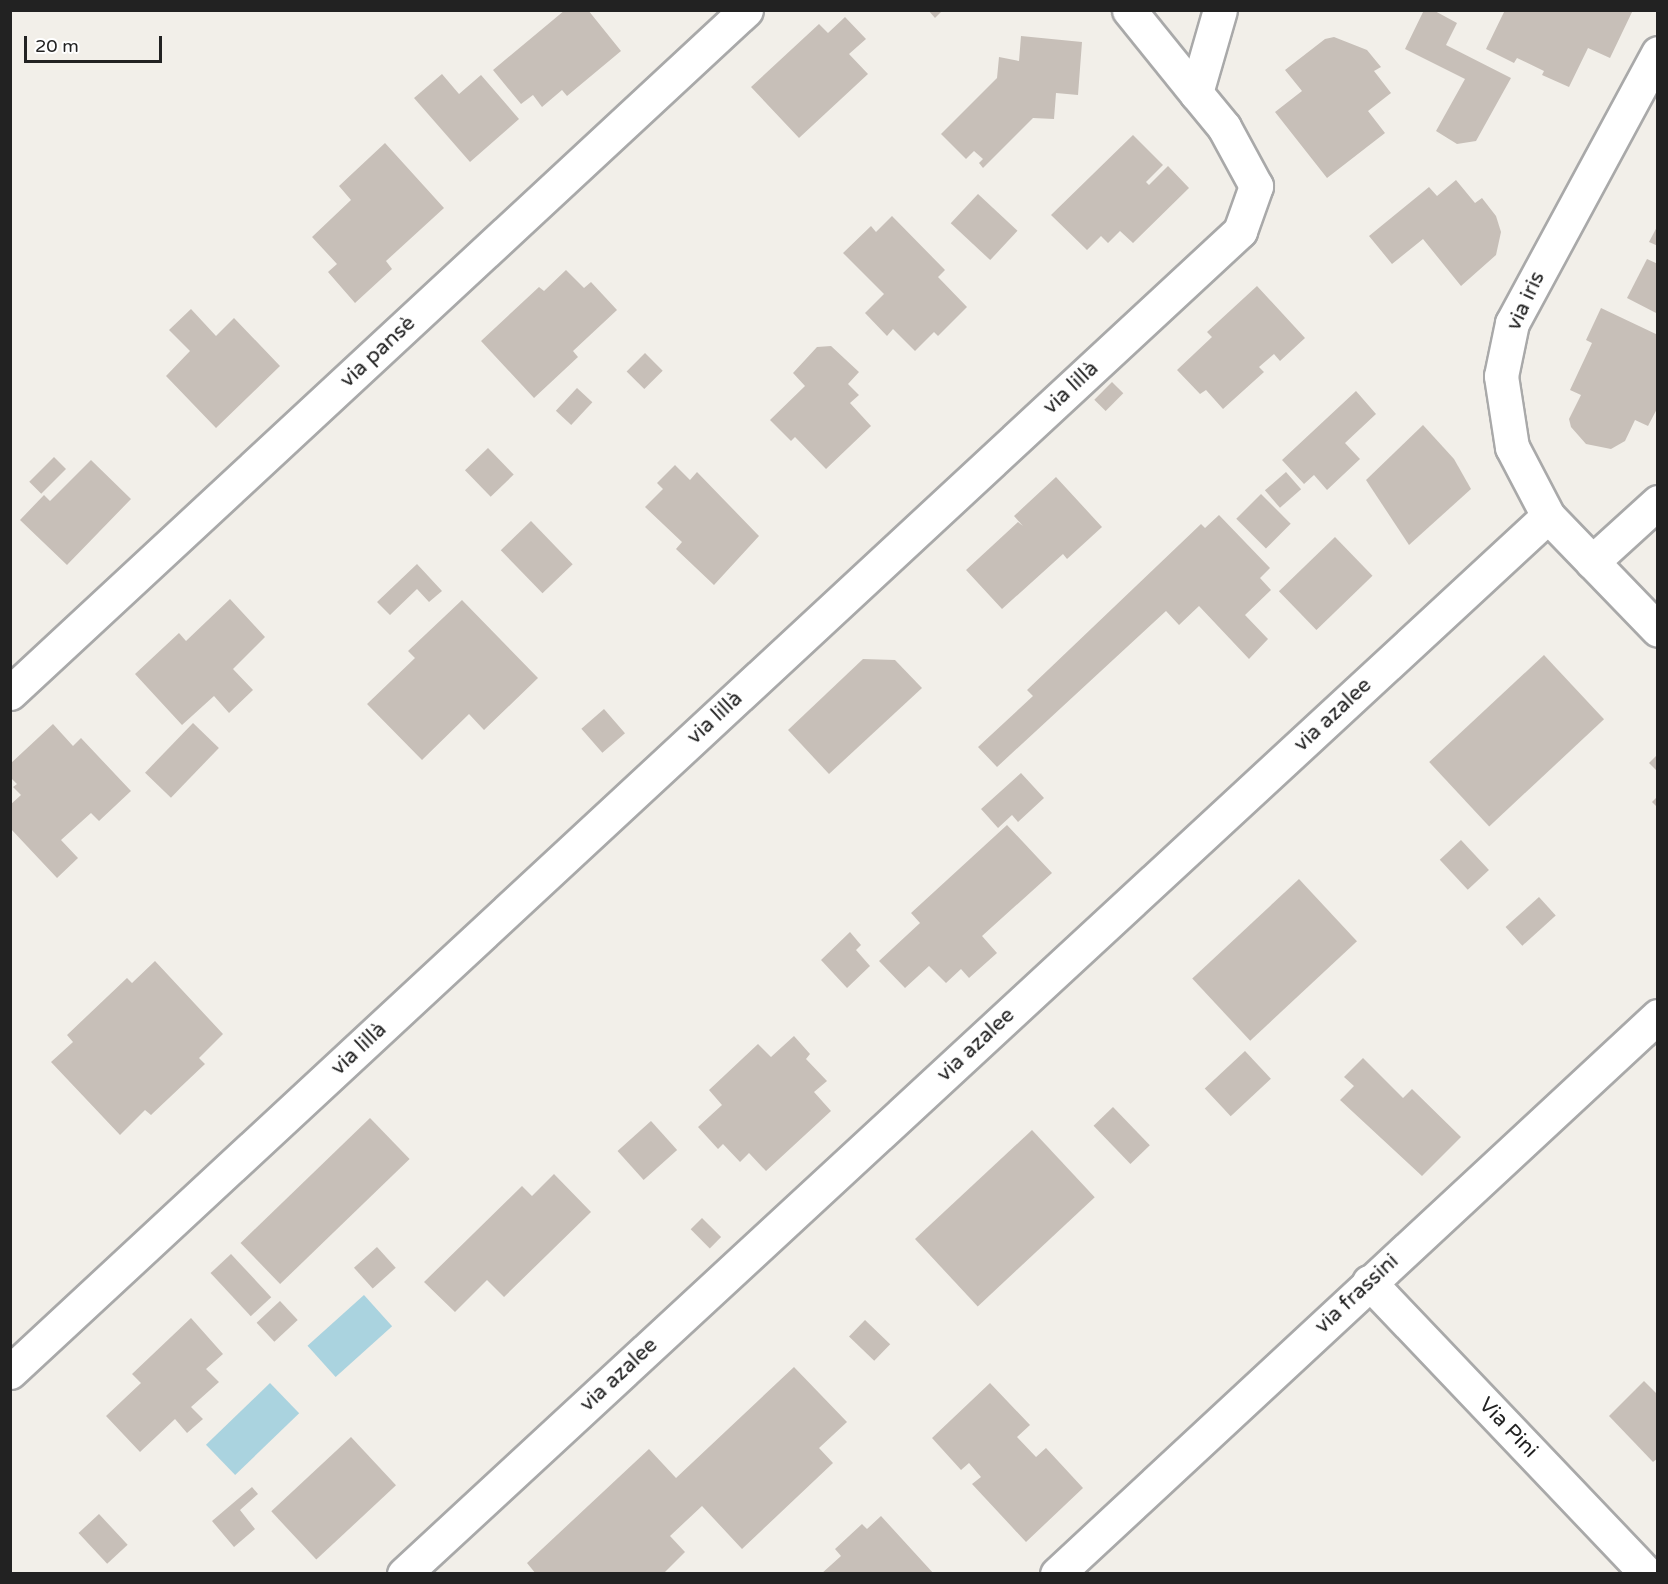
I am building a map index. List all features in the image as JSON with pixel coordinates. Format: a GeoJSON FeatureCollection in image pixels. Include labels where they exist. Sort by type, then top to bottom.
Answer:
{"type":"FeatureCollection","features":[{"type":"Feature","properties":{"kind":"street","name":"via pansè"},"geometry":{"type":"LineString","coordinates":[[10,693],[746,10]]}},
{"type":"Feature","properties":{"kind":"street"},"geometry":{"type":"LineString","coordinates":[[1129,10],[1196,93]]}},
{"type":"Feature","properties":{"kind":"street"},"geometry":{"type":"LineString","coordinates":[[1196,93],[1220,10]]}},
{"type":"Feature","properties":{"kind":"street","name":"via iris"},"geometry":{"type":"LineString","coordinates":[[1658,53],[1512,323],[1501,376],[1512,447],[1548,516],[1658,630]]}},
{"type":"Feature","properties":{"kind":"street","name":"via lillà"},"geometry":{"type":"LineString","coordinates":[[10,1372],[1239,231],[1256,186],[1224,127],[1196,93]]}},
{"type":"Feature","properties":{"kind":"street"},"geometry":{"type":"LineString","coordinates":[[1592,562],[1658,502]]}},
{"type":"Feature","properties":{"kind":"street","name":"via azalee"},"geometry":{"type":"LineString","coordinates":[[404,1574],[1548,516]]}},
{"type":"Feature","properties":{"kind":"street","name":"via frassini"},"geometry":{"type":"LineString","coordinates":[[1057,1574],[1658,1016]]}},
{"type":"Feature","properties":{"kind":"street","name":"Via Pini"},"geometry":{"type":"LineString","coordinates":[[1369,1282],[1647,1574]]}},
{"type":"Feature","properties":{"kind":"water"},"geometry":{"type":"Polygon","coordinates":[[[364,1295],[392,1326],[336,1377],[308,1346],[364,1295]]]}},
{"type":"Feature","properties":{"kind":"water"},"geometry":{"type":"Polygon","coordinates":[[[270,1383],[299,1413],[235,1475],[206,1445],[270,1383]]]}},
{"type":"Feature","properties":{"kind":"building"},"geometry":{"type":"Polygon","coordinates":[[[565,10],[588,10],[621,51],[567,96],[562,90],[542,107],[533,95],[521,104],[493,70],[565,10]]]}},
{"type":"Feature","properties":{"kind":"building"},"geometry":{"type":"Polygon","coordinates":[[[928,10],[943,10],[935,18],[928,10]]]}},
{"type":"Feature","properties":{"kind":"building"},"geometry":{"type":"Polygon","coordinates":[[[1424,10],[1433,10],[1457,23],[1446,45],[1511,78],[1476,141],[1457,144],[1436,131],[1465,79],[1405,49],[1424,10]]]}},
{"type":"Feature","properties":{"kind":"building"},"geometry":{"type":"Polygon","coordinates":[[[1505,10],[1633,10],[1610,58],[1588,48],[1569,87],[1542,75],[1544,71],[1517,58],[1514,63],[1486,49],[1505,10]]]}},
{"type":"Feature","properties":{"kind":"building"},"geometry":{"type":"Polygon","coordinates":[[[845,17],[866,39],[849,54],[868,74],[799,138],[751,87],[819,24],[828,33],[845,17]]]}},
{"type":"Feature","properties":{"kind":"building"},"geometry":{"type":"Polygon","coordinates":[[[1021,36],[1082,42],[1078,95],[1056,93],[1054,119],[1033,118],[983,168],[979,163],[983,159],[974,151],[966,159],[941,134],[997,78],[999,57],[1019,61],[1021,36]]]}},
{"type":"Feature","properties":{"kind":"building"},"geometry":{"type":"Polygon","coordinates":[[[1334,37],[1367,50],[1381,67],[1374,71],[1391,93],[1368,111],[1385,133],[1327,178],[1275,112],[1302,91],[1285,70],[1325,39],[1334,37]]]}},
{"type":"Feature","properties":{"kind":"building"},"geometry":{"type":"Polygon","coordinates":[[[442,74],[459,94],[481,75],[519,119],[470,162],[414,98],[442,74]]]}},
{"type":"Feature","properties":{"kind":"building"},"geometry":{"type":"Polygon","coordinates":[[[1133,135],[1163,165],[1146,182],[1149,185],[1168,166],[1189,188],[1133,243],[1120,231],[1108,243],[1101,236],[1087,250],[1051,215],[1133,135]]]}},
{"type":"Feature","properties":{"kind":"building"},"geometry":{"type":"Polygon","coordinates":[[[385,143],[444,208],[386,261],[392,269],[355,303],[328,272],[337,264],[312,237],[351,200],[339,186],[385,143]]]}},
{"type":"Feature","properties":{"kind":"building"},"geometry":{"type":"Polygon","coordinates":[[[1456,180],[1475,203],[1482,198],[1496,216],[1501,232],[1496,255],[1461,286],[1423,239],[1392,264],[1369,236],[1429,187],[1437,196],[1456,180]]]}},
{"type":"Feature","properties":{"kind":"building"},"geometry":{"type":"Polygon","coordinates":[[[978,194],[1017,231],[990,260],[951,223],[978,194]]]}},
{"type":"Feature","properties":{"kind":"building"},"geometry":{"type":"Polygon","coordinates":[[[892,216],[945,270],[938,277],[967,307],[938,336],[934,332],[915,351],[893,329],[887,336],[865,313],[884,294],[843,253],[871,226],[876,232],[892,216]]]}},
{"type":"Feature","properties":{"kind":"building"},"geometry":{"type":"Polygon","coordinates":[[[1658,225],[1658,246],[1649,242],[1658,225]]]}},
{"type":"Feature","properties":{"kind":"building"},"geometry":{"type":"Polygon","coordinates":[[[1647,259],[1658,264],[1658,314],[1627,298],[1647,259]]]}},
{"type":"Feature","properties":{"kind":"building"},"geometry":{"type":"Polygon","coordinates":[[[566,270],[584,288],[591,282],[617,310],[573,351],[578,357],[534,398],[481,341],[539,287],[544,291],[566,270]]]}},
{"type":"Feature","properties":{"kind":"building"},"geometry":{"type":"Polygon","coordinates":[[[1257,286],[1305,338],[1280,361],[1274,354],[1259,367],[1264,372],[1223,409],[1206,390],[1200,394],[1177,370],[1212,337],[1207,332],[1257,286]]]}},
{"type":"Feature","properties":{"kind":"building"},"geometry":{"type":"Polygon","coordinates":[[[1601,308],[1658,335],[1658,407],[1648,426],[1635,420],[1625,441],[1611,449],[1586,444],[1571,427],[1569,419],[1581,395],[1570,390],[1592,343],[1586,340],[1601,308]]]}},
{"type":"Feature","properties":{"kind":"building"},"geometry":{"type":"Polygon","coordinates":[[[191,309],[216,336],[234,318],[280,366],[216,428],[166,376],[190,351],[169,330],[191,309]]]}},
{"type":"Feature","properties":{"kind":"building"},"geometry":{"type":"Polygon","coordinates":[[[831,346],[859,372],[848,384],[859,395],[850,403],[871,426],[826,469],[795,437],[791,441],[770,420],[805,386],[793,373],[817,347],[831,346]]]}},
{"type":"Feature","properties":{"kind":"building"},"geometry":{"type":"Polygon","coordinates":[[[645,353],[663,371],[644,389],[627,371],[645,353]]]}},
{"type":"Feature","properties":{"kind":"building"},"geometry":{"type":"Polygon","coordinates":[[[1112,382],[1123,393],[1106,411],[1094,400],[1112,382]]]}},
{"type":"Feature","properties":{"kind":"building"},"geometry":{"type":"Polygon","coordinates":[[[577,388],[592,402],[571,425],[556,411],[577,388]]]}},
{"type":"Feature","properties":{"kind":"building"},"geometry":{"type":"Polygon","coordinates":[[[1356,391],[1376,414],[1345,443],[1360,459],[1327,490],[1314,475],[1304,484],[1282,460],[1356,391]]]}},
{"type":"Feature","properties":{"kind":"building"},"geometry":{"type":"Polygon","coordinates":[[[1423,425],[1454,459],[1471,489],[1409,545],[1366,480],[1423,425]]]}},
{"type":"Feature","properties":{"kind":"building"},"geometry":{"type":"Polygon","coordinates":[[[488,448],[514,475],[491,497],[465,470],[488,448]]]}},
{"type":"Feature","properties":{"kind":"building"},"geometry":{"type":"Polygon","coordinates":[[[54,457],[66,469],[41,494],[29,482],[54,457]]]}},
{"type":"Feature","properties":{"kind":"building"},"geometry":{"type":"Polygon","coordinates":[[[91,460],[131,499],[67,565],[20,520],[44,495],[50,501],[91,460]]]}},
{"type":"Feature","properties":{"kind":"building"},"geometry":{"type":"Polygon","coordinates":[[[675,465],[690,480],[697,472],[759,536],[714,585],[676,549],[682,542],[645,507],[663,489],[657,483],[675,465]]]}},
{"type":"Feature","properties":{"kind":"building"},"geometry":{"type":"Polygon","coordinates":[[[1286,472],[1301,489],[1280,508],[1265,490],[1286,472]]]}},
{"type":"Feature","properties":{"kind":"building"},"geometry":{"type":"Polygon","coordinates":[[[1056,477],[1102,527],[1067,559],[1063,554],[1002,609],[966,570],[1018,522],[1023,526],[1014,516],[1056,477]]]}},
{"type":"Feature","properties":{"kind":"building"},"geometry":{"type":"Polygon","coordinates":[[[1261,494],[1291,524],[1266,548],[1236,519],[1261,494]]]}},
{"type":"Feature","properties":{"kind":"building"},"geometry":{"type":"Polygon","coordinates":[[[1219,515],[1270,568],[1260,578],[1271,590],[1245,615],[1268,639],[1249,659],[1199,606],[1179,625],[1166,611],[997,767],[978,747],[1033,696],[1027,690],[1201,524],[1205,528],[1219,515]]]}},
{"type":"Feature","properties":{"kind":"building"},"geometry":{"type":"Polygon","coordinates":[[[531,521],[573,564],[542,593],[501,550],[531,521]]]}},
{"type":"Feature","properties":{"kind":"building"},"geometry":{"type":"Polygon","coordinates":[[[1335,537],[1373,576],[1316,630],[1279,591],[1335,537]]]}},
{"type":"Feature","properties":{"kind":"building"},"geometry":{"type":"Polygon","coordinates":[[[417,564],[442,591],[429,602],[417,589],[390,615],[377,602],[417,564]]]}},
{"type":"Feature","properties":{"kind":"building"},"geometry":{"type":"Polygon","coordinates":[[[230,599],[265,637],[233,669],[253,690],[229,713],[214,696],[182,725],[135,674],[179,633],[186,641],[230,599]]]}},
{"type":"Feature","properties":{"kind":"building"},"geometry":{"type":"Polygon","coordinates":[[[462,600],[538,678],[484,730],[469,714],[422,760],[367,704],[415,658],[408,651],[462,600]]]}},
{"type":"Feature","properties":{"kind":"building"},"geometry":{"type":"Polygon","coordinates":[[[1544,655],[1604,719],[1489,826],[1429,762],[1544,655]]]}},
{"type":"Feature","properties":{"kind":"building"},"geometry":{"type":"Polygon","coordinates":[[[863,659],[895,660],[922,688],[829,774],[788,730],[863,659]]]}},
{"type":"Feature","properties":{"kind":"building"},"geometry":{"type":"Polygon","coordinates":[[[604,709],[625,733],[602,753],[581,729],[604,709]]]}},
{"type":"Feature","properties":{"kind":"building"},"geometry":{"type":"Polygon","coordinates":[[[193,723],[219,748],[171,798],[145,773],[193,723]]]}},
{"type":"Feature","properties":{"kind":"building"},"geometry":{"type":"Polygon","coordinates":[[[53,724],[73,746],[81,738],[131,791],[99,821],[91,813],[61,840],[78,858],[57,878],[10,828],[10,805],[21,795],[13,787],[17,784],[10,777],[10,764],[53,724]]]}},
{"type":"Feature","properties":{"kind":"building"},"geometry":{"type":"Polygon","coordinates":[[[1658,754],[1658,772],[1649,763],[1658,754]]]}},
{"type":"Feature","properties":{"kind":"building"},"geometry":{"type":"Polygon","coordinates":[[[1021,773],[1044,798],[1018,822],[1012,815],[998,828],[981,809],[1021,773]]]}},
{"type":"Feature","properties":{"kind":"building"},"geometry":{"type":"Polygon","coordinates":[[[1658,796],[1658,808],[1652,802],[1658,796]]]}},
{"type":"Feature","properties":{"kind":"building"},"geometry":{"type":"Polygon","coordinates":[[[1007,825],[1052,873],[982,936],[997,953],[969,978],[961,969],[946,983],[929,966],[905,988],[879,961],[920,923],[911,913],[1007,825]]]}},
{"type":"Feature","properties":{"kind":"building"},"geometry":{"type":"Polygon","coordinates":[[[1461,840],[1489,870],[1468,890],[1440,860],[1461,840]]]}},
{"type":"Feature","properties":{"kind":"building"},"geometry":{"type":"Polygon","coordinates":[[[1299,879],[1357,941],[1250,1041],[1192,979],[1299,879]]]}},
{"type":"Feature","properties":{"kind":"building"},"geometry":{"type":"Polygon","coordinates":[[[1539,897],[1556,916],[1522,946],[1506,927],[1539,897]]]}},
{"type":"Feature","properties":{"kind":"building"},"geometry":{"type":"Polygon","coordinates":[[[850,932],[861,945],[856,950],[870,966],[847,988],[821,960],[850,932]]]}},
{"type":"Feature","properties":{"kind":"building"},"geometry":{"type":"Polygon","coordinates":[[[155,961],[223,1034],[199,1058],[205,1064],[151,1115],[145,1110],[120,1135],[51,1062],[73,1042],[67,1035],[127,978],[132,983],[155,961]]]}},
{"type":"Feature","properties":{"kind":"building"},"geometry":{"type":"Polygon","coordinates":[[[794,1036],[810,1054],[806,1059],[827,1081],[814,1092],[831,1111],[766,1171],[749,1153],[740,1162],[723,1144],[718,1149],[698,1127],[722,1105],[709,1090],[758,1044],[771,1057],[794,1036]]]}},
{"type":"Feature","properties":{"kind":"building"},"geometry":{"type":"Polygon","coordinates":[[[1245,1051],[1271,1079],[1231,1116],[1205,1089],[1245,1051]]]}},
{"type":"Feature","properties":{"kind":"building"},"geometry":{"type":"Polygon","coordinates":[[[1363,1058],[1403,1098],[1412,1089],[1461,1137],[1422,1176],[1340,1100],[1354,1086],[1344,1077],[1363,1058]]]}},
{"type":"Feature","properties":{"kind":"building"},"geometry":{"type":"Polygon","coordinates":[[[1113,1107],[1150,1145],[1130,1164],[1094,1126],[1113,1107]]]}},
{"type":"Feature","properties":{"kind":"building"},"geometry":{"type":"Polygon","coordinates":[[[370,1118],[410,1159],[280,1284],[241,1243],[370,1118]]]}},
{"type":"Feature","properties":{"kind":"building"},"geometry":{"type":"Polygon","coordinates":[[[651,1121],[677,1150],[644,1180],[618,1151],[651,1121]]]}},
{"type":"Feature","properties":{"kind":"building"},"geometry":{"type":"Polygon","coordinates":[[[1032,1130],[1095,1197],[978,1306],[915,1239],[1032,1130]]]}},
{"type":"Feature","properties":{"kind":"building"},"geometry":{"type":"Polygon","coordinates":[[[554,1174],[591,1212],[504,1297],[487,1280],[455,1312],[424,1282],[522,1186],[532,1196],[554,1174]]]}},
{"type":"Feature","properties":{"kind":"building"},"geometry":{"type":"Polygon","coordinates":[[[702,1218],[721,1237],[710,1248],[691,1229],[702,1218]]]}},
{"type":"Feature","properties":{"kind":"building"},"geometry":{"type":"Polygon","coordinates":[[[377,1247],[396,1268],[373,1289],[354,1268],[377,1247]]]}},
{"type":"Feature","properties":{"kind":"building"},"geometry":{"type":"Polygon","coordinates":[[[231,1254],[271,1297],[251,1316],[211,1273],[231,1254]]]}},
{"type":"Feature","properties":{"kind":"building"},"geometry":{"type":"Polygon","coordinates":[[[280,1301],[298,1320],[274,1342],[257,1323],[280,1301]]]}},
{"type":"Feature","properties":{"kind":"building"},"geometry":{"type":"Polygon","coordinates":[[[191,1318],[223,1354],[206,1369],[219,1382],[191,1407],[203,1419],[187,1433],[175,1419],[140,1452],[106,1416],[141,1383],[132,1374],[191,1318]]]}},
{"type":"Feature","properties":{"kind":"building"},"geometry":{"type":"Polygon","coordinates":[[[865,1320],[890,1344],[874,1361],[849,1337],[865,1320]]]}},
{"type":"Feature","properties":{"kind":"building"},"geometry":{"type":"Polygon","coordinates":[[[794,1367],[847,1422],[819,1448],[833,1463],[742,1549],[702,1506],[670,1536],[685,1552],[663,1574],[536,1574],[527,1563],[649,1449],[676,1478],[794,1367]]]}},
{"type":"Feature","properties":{"kind":"building"},"geometry":{"type":"Polygon","coordinates":[[[1644,1381],[1658,1395],[1658,1458],[1653,1462],[1609,1416],[1644,1381]]]}},
{"type":"Feature","properties":{"kind":"building"},"geometry":{"type":"Polygon","coordinates":[[[990,1383],[1030,1425],[1017,1437],[1036,1457],[1046,1448],[1083,1488],[1026,1542],[972,1484],[981,1477],[969,1463],[961,1470],[932,1438],[990,1383]]]}},
{"type":"Feature","properties":{"kind":"building"},"geometry":{"type":"Polygon","coordinates":[[[351,1437],[396,1485],[316,1560],[271,1511],[351,1437]]]}},
{"type":"Feature","properties":{"kind":"building"},"geometry":{"type":"Polygon","coordinates":[[[252,1487],[258,1494],[240,1510],[255,1529],[234,1547],[212,1521],[252,1487]]]}},
{"type":"Feature","properties":{"kind":"building"},"geometry":{"type":"Polygon","coordinates":[[[99,1514],[128,1545],[107,1564],[79,1533],[99,1514]]]}},
{"type":"Feature","properties":{"kind":"building"},"geometry":{"type":"Polygon","coordinates":[[[881,1516],[934,1574],[821,1574],[841,1556],[835,1549],[862,1524],[867,1529],[881,1516]]]}}]}
